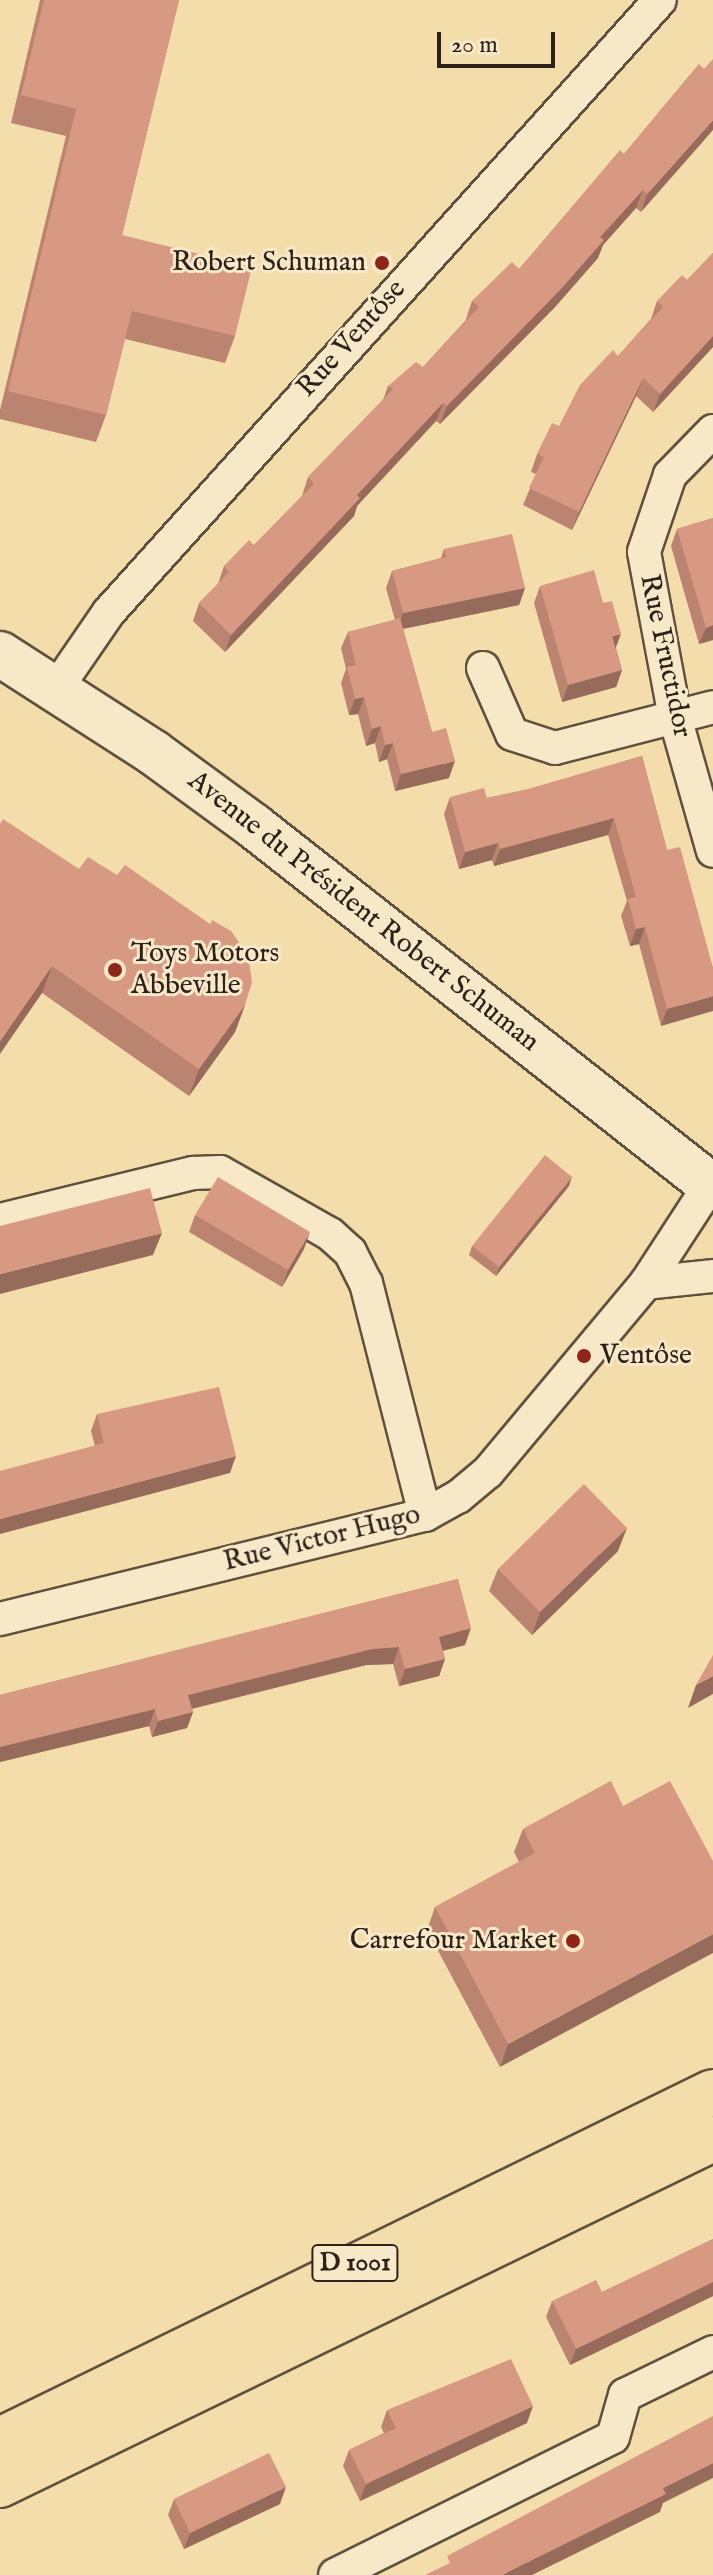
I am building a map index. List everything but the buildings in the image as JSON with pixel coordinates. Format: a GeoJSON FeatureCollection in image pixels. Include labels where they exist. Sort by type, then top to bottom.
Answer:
{"type":"FeatureCollection","features":[{"type":"Feature","properties":{"kind":"main road","name":"D 1001"},"geometry":{"type":"LineString","coordinates":[[0,2440],[713,2092]]}},
{"type":"Feature","properties":{"kind":"main road","name":"D 1001"},"geometry":{"type":"LineString","coordinates":[[0,2485],[713,2139]]}},
{"type":"Feature","properties":{"kind":"street","name":"Rue Ventôse"},"geometry":{"type":"LineString","coordinates":[[56,689],[109,612],[660,0]]}},
{"type":"Feature","properties":{"kind":"street","name":"Rue Fructidor"},"geometry":{"type":"LineString","coordinates":[[713,431],[670,475],[644,552],[675,717],[713,851]]}},
{"type":"Feature","properties":{"kind":"street","name":"Avenue du Président Robert Schuman"},"geometry":{"type":"LineString","coordinates":[[0,654],[154,753],[375,917],[712,1186]]}},
{"type":"Feature","properties":{"kind":"street"},"geometry":{"type":"LineString","coordinates":[[483,668],[512,734],[555,748],[713,707]]}},
{"type":"Feature","properties":{"kind":"street"},"geometry":{"type":"LineString","coordinates":[[0,1220],[193,1173],[220,1172],[330,1234],[350,1252],[366,1283],[425,1515]]}},
{"type":"Feature","properties":{"kind":"street","name":"Rue Victor Hugo"},"geometry":{"type":"LineString","coordinates":[[0,1619],[425,1515],[488,1472],[646,1283],[712,1186]]}},
{"type":"Feature","properties":{"kind":"street"},"geometry":{"type":"LineString","coordinates":[[646,1283],[713,1276]]}},
{"type":"Feature","properties":{"kind":"street"},"geometry":{"type":"LineString","coordinates":[[335,2575],[613,2437],[625,2395],[713,2352]]}},
{"type":"Feature","properties":{"kind":"place","name":"Robert Schuman"},"geometry":{"type":"Point","coordinates":[382,263]}},
{"type":"Feature","properties":{"kind":"place","name":"Toys Motors Abbeville"},"geometry":{"type":"Point","coordinates":[115,970]}},
{"type":"Feature","properties":{"kind":"place","name":"Ventôse"},"geometry":{"type":"Point","coordinates":[584,1356]}},
{"type":"Feature","properties":{"kind":"place","name":"Carrefour Market"},"geometry":{"type":"Point","coordinates":[573,1941]}}]}
